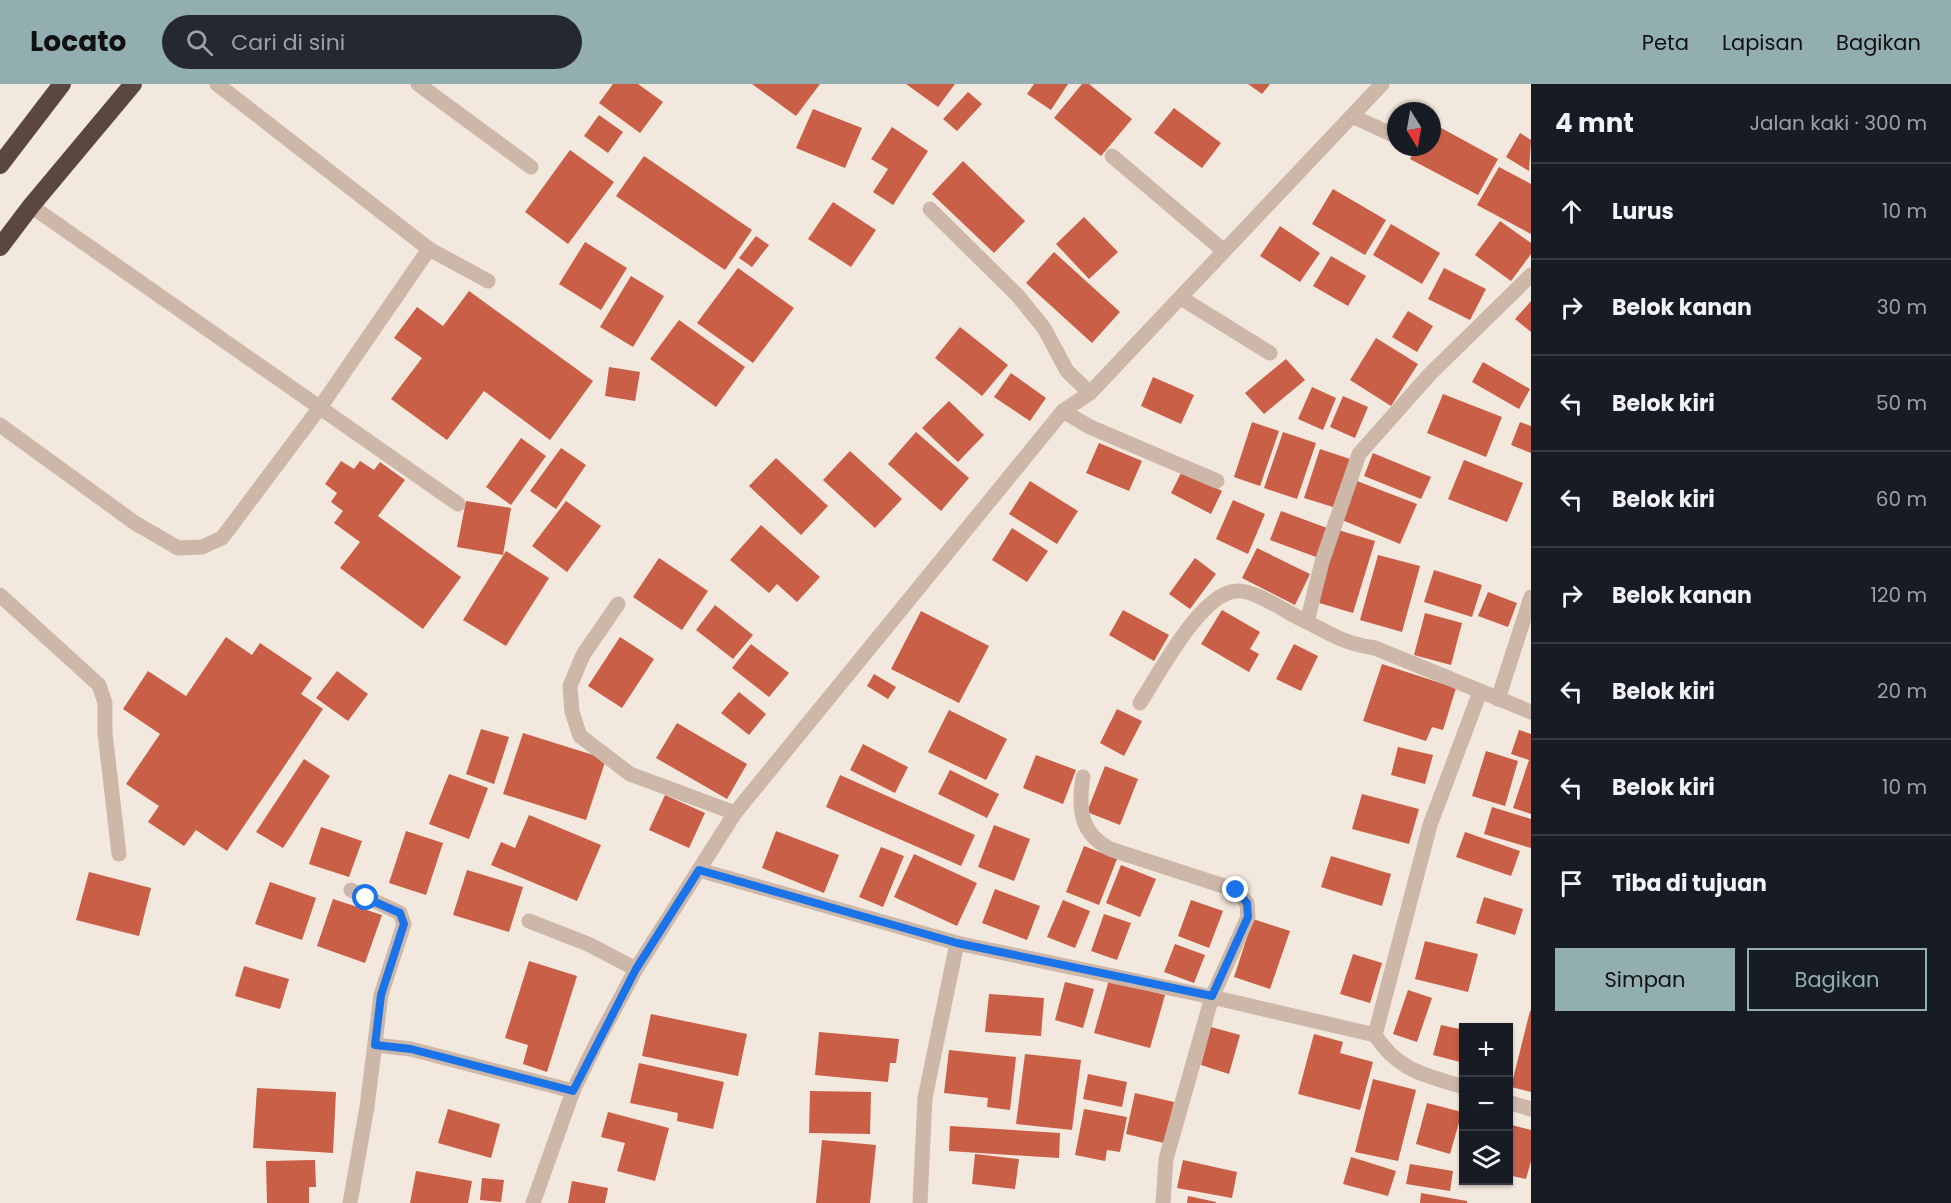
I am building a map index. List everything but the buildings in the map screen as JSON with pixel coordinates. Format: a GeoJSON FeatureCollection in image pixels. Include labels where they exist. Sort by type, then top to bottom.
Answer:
{"type":"FeatureCollection","features":[{"type":"Feature","properties":{"kind":"highway"},"geometry":{"type":"LineString","coordinates":[[0,165],[62,84]]}},
{"type":"Feature","properties":{"kind":"highway"},"geometry":{"type":"LineString","coordinates":[[0,248],[31,206],[133,84]]}},
{"type":"Feature","properties":{"kind":"street"},"geometry":{"type":"LineString","coordinates":[[217,84],[429,249],[488,281]]}},
{"type":"Feature","properties":{"kind":"street"},"geometry":{"type":"LineString","coordinates":[[418,84],[531,167]]}},
{"type":"Feature","properties":{"kind":"street"},"geometry":{"type":"LineString","coordinates":[[533,1203],[573,1091],[636,969],[735,813],[1063,411],[1090,393],[1382,84]]}},
{"type":"Feature","properties":{"kind":"street"},"geometry":{"type":"LineString","coordinates":[[1352,116],[1387,132]]}},
{"type":"Feature","properties":{"kind":"street"},"geometry":{"type":"LineString","coordinates":[[1112,156],[1224,251]]}},
{"type":"Feature","properties":{"kind":"street"},"geometry":{"type":"LineString","coordinates":[[31,206],[321,406],[458,504]]}},
{"type":"Feature","properties":{"kind":"street"},"geometry":{"type":"LineString","coordinates":[[930,209],[1018,296],[1044,328],[1067,371],[1090,393]]}},
{"type":"Feature","properties":{"kind":"street"},"geometry":{"type":"LineString","coordinates":[[0,425],[135,523],[178,548],[202,547],[222,538],[321,406],[429,249]]}},
{"type":"Feature","properties":{"kind":"street"},"geometry":{"type":"LineString","coordinates":[[1306,622],[1322,562],[1359,454],[1430,374],[1531,275]]}},
{"type":"Feature","properties":{"kind":"street"},"geometry":{"type":"LineString","coordinates":[[1180,297],[1270,352]]}},
{"type":"Feature","properties":{"kind":"street"},"geometry":{"type":"LineString","coordinates":[[1063,411],[1090,427],[1217,481]]}},
{"type":"Feature","properties":{"kind":"street"},"geometry":{"type":"LineString","coordinates":[[1140,703],[1193,623],[1219,596],[1238,590],[1269,602],[1348,644],[1374,648],[1531,712]]}},
{"type":"Feature","properties":{"kind":"street"},"geometry":{"type":"LineString","coordinates":[[0,595],[99,685],[105,703],[105,733],[119,854]]}},
{"type":"Feature","properties":{"kind":"street"},"geometry":{"type":"LineString","coordinates":[[1497,699],[1531,597]]}},
{"type":"Feature","properties":{"kind":"street"},"geometry":{"type":"LineString","coordinates":[[618,604],[583,655],[570,686],[572,712],[580,736],[630,774],[735,813]]}},
{"type":"Feature","properties":{"kind":"street"},"geometry":{"type":"LineString","coordinates":[[1375,1035],[1430,825],[1480,692]]}},
{"type":"Feature","properties":{"kind":"street"},"geometry":{"type":"LineString","coordinates":[[1083,777],[1079,801],[1086,825],[1094,840],[1110,849],[1236,890],[1247,903],[1248,917],[1212,996],[1167,1159],[1163,1203]]}},
{"type":"Feature","properties":{"kind":"street"},"geometry":{"type":"LineString","coordinates":[[699,870],[957,943],[1212,996],[1375,1035],[1385,1051],[1398,1063],[1414,1072],[1459,1086]]}},
{"type":"Feature","properties":{"kind":"street"},"geometry":{"type":"LineString","coordinates":[[350,1203],[381,995],[404,924],[400,913],[351,890]]}},
{"type":"Feature","properties":{"kind":"street"},"geometry":{"type":"LineString","coordinates":[[529,921],[588,944],[636,969]]}},
{"type":"Feature","properties":{"kind":"street"},"geometry":{"type":"LineString","coordinates":[[920,1203],[925,1098],[957,943]]}},
{"type":"Feature","properties":{"kind":"street"},"geometry":{"type":"LineString","coordinates":[[375,1045],[421,1052],[573,1091]]}},
{"type":"Feature","properties":{"kind":"street"},"geometry":{"type":"LineString","coordinates":[[1513,1103],[1531,1109]]}},
{"type":"Feature","properties":{"kind":"route"},"geometry":{"type":"LineString","coordinates":[[366,898],[400,913],[404,924],[381,995],[375,1045],[411,1049],[573,1091],[636,969],[699,870],[957,943],[1212,996],[1248,917],[1247,903],[1236,890]]}}]}
